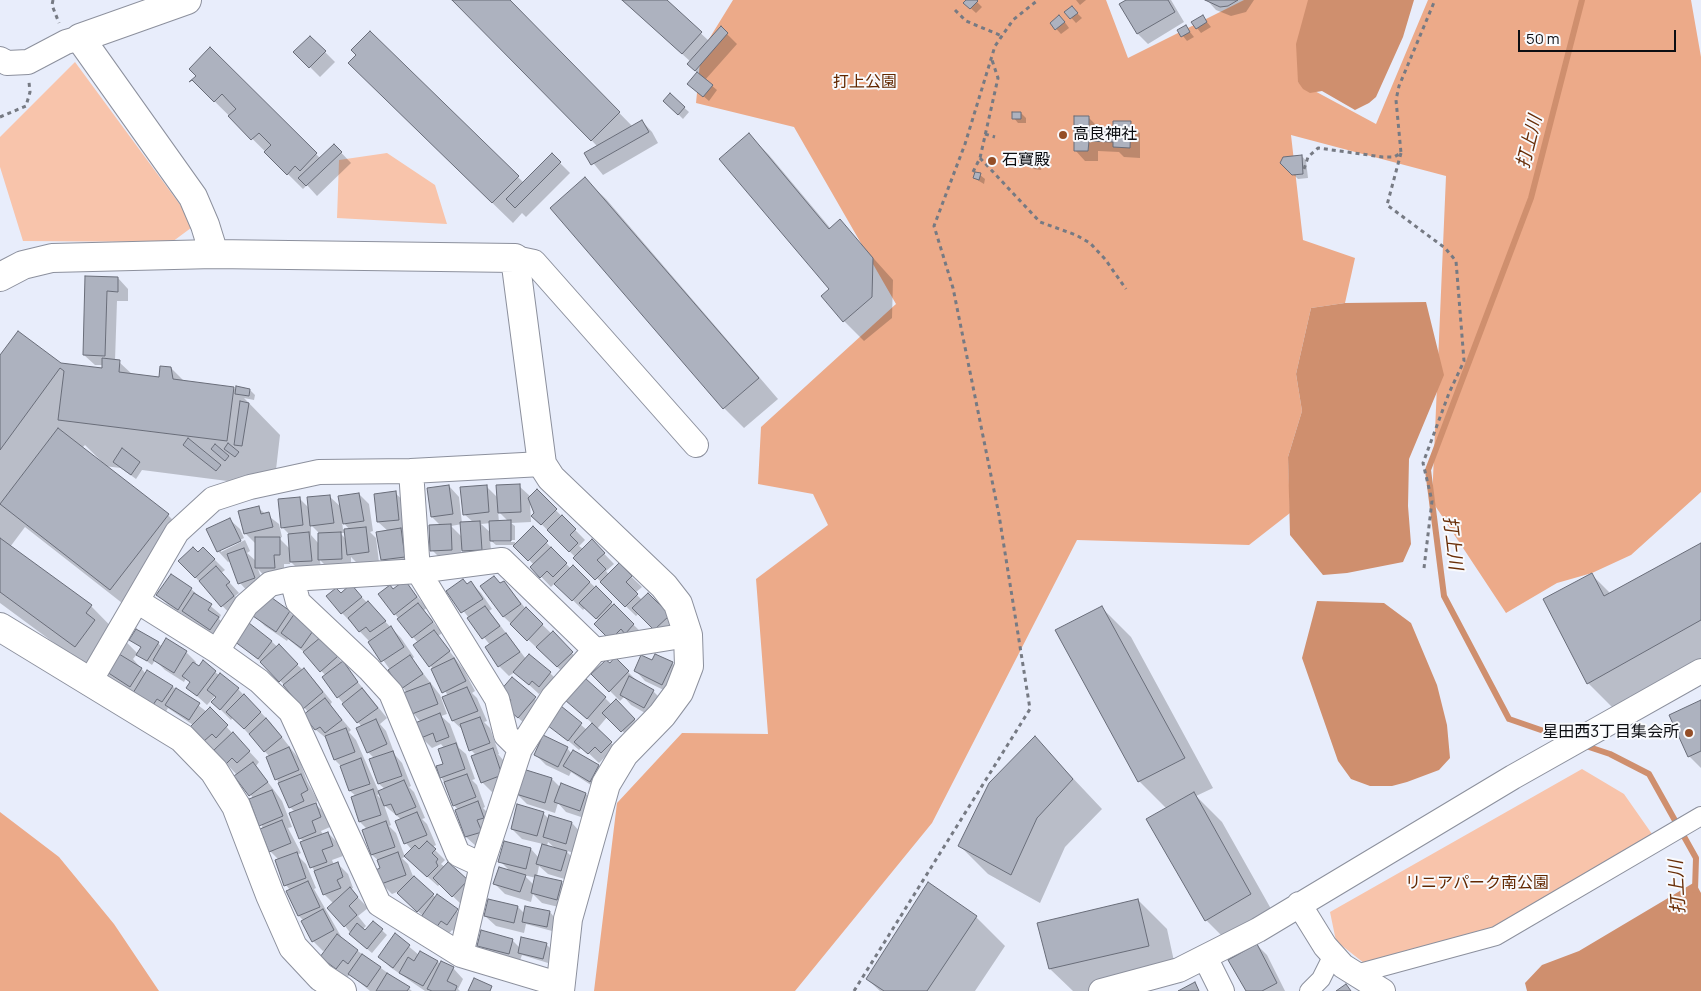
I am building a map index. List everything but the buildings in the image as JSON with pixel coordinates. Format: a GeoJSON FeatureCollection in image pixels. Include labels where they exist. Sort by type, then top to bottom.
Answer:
{"type":"FeatureCollection","features":[{"type":"Feature","properties":{"kind":"street"},"geometry":{"type":"LineString","coordinates":[[0,59],[7,63],[28,62],[66,42],[187,0]]}},
{"type":"Feature","properties":{"kind":"street"},"geometry":{"type":"LineString","coordinates":[[80,38],[193,197],[205,225],[214,254]]}},
{"type":"Feature","properties":{"kind":"street"},"geometry":{"type":"LineString","coordinates":[[0,277],[23,265],[52,258],[214,254],[515,258],[534,262],[696,445]]}},
{"type":"Feature","properties":{"kind":"street"},"geometry":{"type":"LineString","coordinates":[[137,601],[217,651],[258,680],[291,712],[379,904],[461,954],[561,988],[568,919],[606,784],[624,754],[662,715],[680,692],[689,666],[688,635],[678,604],[664,586],[551,478],[542,464],[515,258]]}},
{"type":"Feature","properties":{"kind":"street"},"geometry":{"type":"LineString","coordinates":[[89,683],[178,532],[212,499],[250,486],[319,472],[411,471],[542,464]]}},
{"type":"Feature","properties":{"kind":"street"},"geometry":{"type":"LineString","coordinates":[[411,471],[418,572],[497,699],[506,735],[520,749]]}},
{"type":"Feature","properties":{"kind":"street"},"geometry":{"type":"LineString","coordinates":[[217,651],[246,605],[270,584],[292,579],[418,572],[502,560],[595,650]]}},
{"type":"Feature","properties":{"kind":"street"},"geometry":{"type":"LineString","coordinates":[[292,579],[298,602],[369,669],[391,693],[458,854],[482,865]]}},
{"type":"Feature","properties":{"kind":"street"},"geometry":{"type":"LineString","coordinates":[[0,627],[182,738],[214,771],[236,806],[293,947],[321,977],[342,991]]}},
{"type":"Feature","properties":{"kind":"street"},"geometry":{"type":"LineString","coordinates":[[461,954],[482,865],[520,749],[553,697],[595,650],[688,635]]}},
{"type":"Feature","properties":{"kind":"street"},"geometry":{"type":"LineString","coordinates":[[1101,991],[1179,970],[1258,930],[1513,777],[1701,670]]}},
{"type":"Feature","properties":{"kind":"street"},"geometry":{"type":"LineString","coordinates":[[1356,974],[1496,936],[1701,816]]}},
{"type":"Feature","properties":{"kind":"street"},"geometry":{"type":"LineString","coordinates":[[1299,904],[1333,955],[1343,966],[1383,991]]}},
{"type":"Feature","properties":{"kind":"street"},"geometry":{"type":"LineString","coordinates":[[1309,991],[1322,979],[1333,955]]}},
{"type":"Feature","properties":{"kind":"street"},"geometry":{"type":"LineString","coordinates":[[1205,957],[1222,991]]}},
{"type":"Feature","properties":{"kind":"path"},"geometry":{"type":"LineString","coordinates":[[854,991],[1030,709],[997,505],[953,288],[934,226],[965,144],[995,46],[1014,20],[1038,0]]}},
{"type":"Feature","properties":{"kind":"path"},"geometry":{"type":"LineString","coordinates":[[1424,568],[1432,501],[1423,463],[1449,394],[1464,361],[1456,261],[1445,248],[1387,204],[1401,153],[1396,100],[1398,86],[1435,0]]}},
{"type":"Feature","properties":{"kind":"path"},"geometry":{"type":"LineString","coordinates":[[955,10],[966,21],[1002,36]]}},
{"type":"Feature","properties":{"kind":"path"},"geometry":{"type":"LineString","coordinates":[[973,172],[980,158],[998,78],[992,59]]}},
{"type":"Feature","properties":{"kind":"path"},"geometry":{"type":"LineString","coordinates":[[0,117],[26,106],[30,92],[28,62]]}},
{"type":"Feature","properties":{"kind":"path"},"geometry":{"type":"LineString","coordinates":[[986,134],[995,137]]}},
{"type":"Feature","properties":{"kind":"path"},"geometry":{"type":"LineString","coordinates":[[1304,169],[1308,157],[1318,148],[1383,157],[1394,157],[1401,153]]}},
{"type":"Feature","properties":{"kind":"path"},"geometry":{"type":"LineString","coordinates":[[980,158],[1040,222],[1076,235],[1090,243],[1105,258],[1126,289]]}},
{"type":"Feature","properties":{"kind":"green space","name":"打上公園"},"geometry":{"type":"Polygon","coordinates":[[[733,0],[1106,0],[1128,58],[1244,0],[1312,0],[1298,82],[1376,124],[1428,0],[1691,0],[1701,57],[1701,492],[1631,555],[1592,573],[1557,583],[1506,613],[1432,501],[1446,176],[1291,135],[1303,240],[1355,258],[1345,303],[1311,308],[1296,374],[1302,411],[1288,457],[1290,513],[1249,545],[1077,540],[932,823],[795,991],[594,991],[617,803],[682,733],[768,734],[756,579],[828,525],[813,494],[758,484],[761,427],[896,304],[794,127],[696,103],[701,52],[733,0]]]}},
{"type":"Feature","properties":{"kind":"green space"},"geometry":{"type":"Polygon","coordinates":[[[75,62],[195,225],[172,242],[23,241],[0,167],[0,137],[75,62]]]}},
{"type":"Feature","properties":{"kind":"green space"},"geometry":{"type":"Polygon","coordinates":[[[387,153],[435,185],[447,224],[337,218],[339,160],[387,153]]]}},
{"type":"Feature","properties":{"kind":"green space","name":"リニアパーク南公園"},"geometry":{"type":"Polygon","coordinates":[[[1582,769],[1624,794],[1652,834],[1493,932],[1369,967],[1336,941],[1330,912],[1582,769]]]}},
{"type":"Feature","properties":{"kind":"green space"},"geometry":{"type":"Polygon","coordinates":[[[0,812],[59,857],[114,924],[159,991],[0,991],[0,812]]]}},
{"type":"Feature","properties":{"kind":"shaded area"},"geometry":{"type":"Polygon","coordinates":[[[1308,0],[1414,0],[1403,37],[1376,97],[1369,103],[1355,110],[1322,91],[1310,93],[1303,89],[1298,82],[1296,44],[1308,0]]]}},
{"type":"Feature","properties":{"kind":"shaded area"},"geometry":{"type":"Polygon","coordinates":[[[1426,302],[1444,375],[1409,459],[1408,506],[1411,544],[1403,562],[1347,573],[1323,575],[1290,535],[1288,457],[1302,411],[1296,374],[1311,308],[1345,303],[1426,302]]]}},
{"type":"Feature","properties":{"kind":"shaded area"},"geometry":{"type":"Polygon","coordinates":[[[1317,601],[1384,603],[1411,623],[1437,685],[1447,725],[1450,758],[1439,770],[1392,786],[1370,786],[1351,779],[1338,761],[1302,658],[1317,601]]]}},
{"type":"Feature","properties":{"kind":"shaded area"},"geometry":{"type":"Polygon","coordinates":[[[1695,882],[1701,893],[1701,991],[1527,991],[1525,983],[1542,965],[1579,951],[1695,882]]]}},
{"type":"Feature","properties":{"kind":"waterway","name":"打上川"},"geometry":{"type":"LineString","coordinates":[[1567,739],[1509,719],[1444,596],[1428,470],[1531,198],[1582,0]]}},
{"type":"Feature","properties":{"kind":"waterway","name":"打上川"},"geometry":{"type":"LineString","coordinates":[[1583,745],[1610,754],[1649,774],[1696,858],[1695,890]]}},
{"type":"Feature","properties":{"kind":"place","name":"高良神社"},"geometry":{"type":"Point","coordinates":[1063,135]}},
{"type":"Feature","properties":{"kind":"place","name":"石寶殿"},"geometry":{"type":"Point","coordinates":[992,161]}},
{"type":"Feature","properties":{"kind":"place","name":"星田西3丁目集会所"},"geometry":{"type":"Point","coordinates":[1689,733]}}]}
